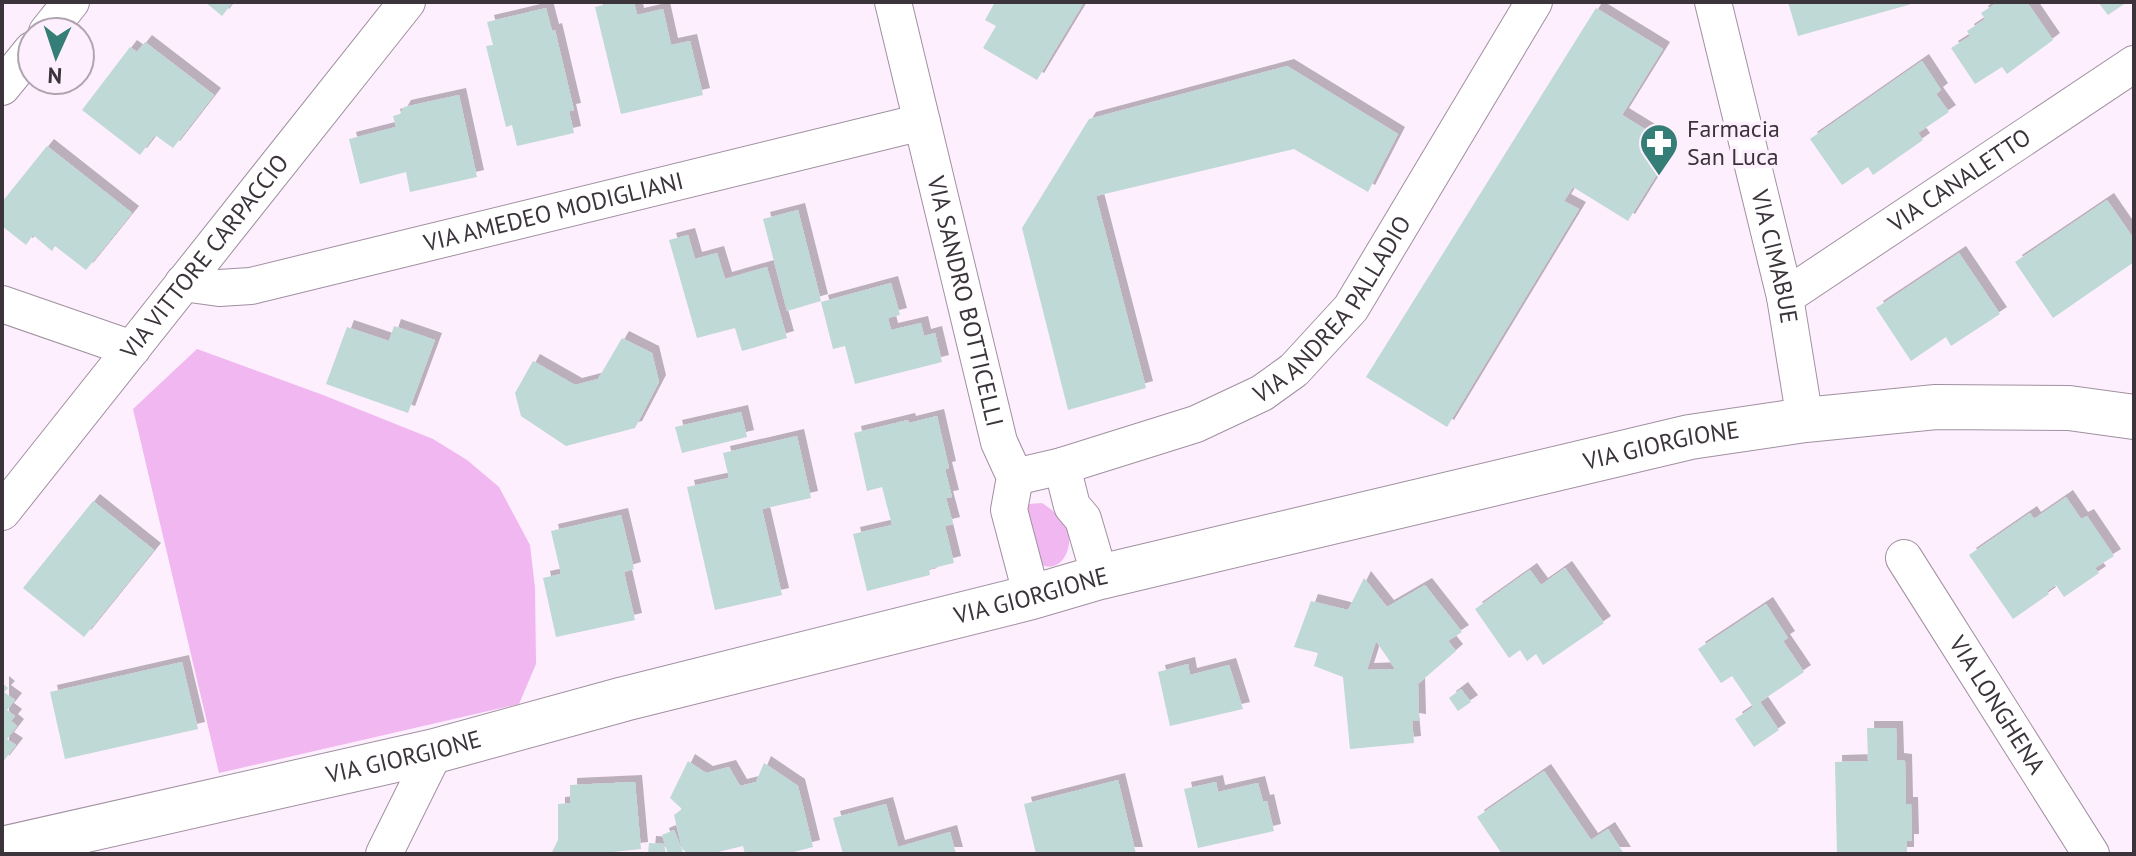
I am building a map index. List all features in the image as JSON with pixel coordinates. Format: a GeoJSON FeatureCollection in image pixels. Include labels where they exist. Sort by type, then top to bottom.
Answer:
{"type":"FeatureCollection","features":[{"type":"Feature","properties":{"kind":"main road","name":"VIA GIORGIONE"},"geometry":{"type":"LineString","coordinates":[[2,849],[435,751],[624,699],[1032,597],[1100,577],[1690,437],[1805,420],[1936,407],[2069,408],[2134,417]]}},
{"type":"Feature","properties":{"kind":"main road","name":"VIA GIORGIONE"},"geometry":{"type":"LineString","coordinates":[[2069,408],[2134,428]]}},
{"type":"Feature","properties":{"kind":"street","name":"VIA VITTORE CARPACCIO"},"geometry":{"type":"LineString","coordinates":[[2,512],[407,2]]}},
{"type":"Feature","properties":{"kind":"street","name":"VIA SANDRO BOTTICELLI"},"geometry":{"type":"LineString","coordinates":[[893,2],[999,442],[1015,477]]}},
{"type":"Feature","properties":{"kind":"street","name":"VIA ANDREA PALLADIO"},"geometry":{"type":"LineString","coordinates":[[1015,477],[1062,466],[1196,424],[1262,393],[1294,370],[1351,308],[1534,2]]}},
{"type":"Feature","properties":{"kind":"street","name":"VIA CIMABUE"},"geometry":{"type":"LineString","coordinates":[[1713,2],[1785,297],[1805,420]]}},
{"type":"Feature","properties":{"kind":"street","name":"VIA CANALETTO"},"geometry":{"type":"LineString","coordinates":[[1785,297],[2134,64]]}},
{"type":"Feature","properties":{"kind":"street"},"geometry":{"type":"LineString","coordinates":[[2,87],[16,70]]}},
{"type":"Feature","properties":{"kind":"street","name":"VIA AMEDEO MODIGLIANI"},"geometry":{"type":"LineString","coordinates":[[183,283],[219,288],[251,286],[922,122]]}},
{"type":"Feature","properties":{"kind":"street"},"geometry":{"type":"LineString","coordinates":[[2,304],[132,349]]}},
{"type":"Feature","properties":{"kind":"street"},"geometry":{"type":"LineString","coordinates":[[1062,466],[1072,506],[1083,519],[1100,577]]}},
{"type":"Feature","properties":{"kind":"street"},"geometry":{"type":"LineString","coordinates":[[1015,477],[1009,510],[1032,597]]}},
{"type":"Feature","properties":{"kind":"street","name":"VIA LONGHENA"},"geometry":{"type":"LineString","coordinates":[[1904,558],[2091,854]]}},
{"type":"Feature","properties":{"kind":"street"},"geometry":{"type":"LineString","coordinates":[[392,851],[435,751]]}},
{"type":"Feature","properties":{"kind":"shaded area"},"geometry":{"type":"Polygon","coordinates":[[[197,349],[433,439],[467,460],[499,487],[530,545],[535,588],[536,664],[519,704],[219,773],[133,409],[197,349]]]}},
{"type":"Feature","properties":{"kind":"shaded area"},"geometry":{"type":"Polygon","coordinates":[[[1042,503],[1061,519],[1069,539],[1064,558],[1049,567],[1042,565],[1026,506],[1042,503]]]}},
{"type":"Feature","properties":{"kind":"building"},"geometry":{"type":"Polygon","coordinates":[[[205,2],[233,2],[222,16],[205,2]]]}},
{"type":"Feature","properties":{"kind":"building"},"geometry":{"type":"Polygon","coordinates":[[[634,2],[637,15],[663,9],[671,45],[690,41],[703,95],[621,114],[595,7],[634,2]]]}},
{"type":"Feature","properties":{"kind":"building"},"geometry":{"type":"Polygon","coordinates":[[[995,2],[1084,2],[1037,80],[983,48],[996,26],[985,20],[995,2]]]}},
{"type":"Feature","properties":{"kind":"building"},"geometry":{"type":"Polygon","coordinates":[[[1788,2],[1915,2],[1915,3],[1798,36],[1788,2]]]}},
{"type":"Feature","properties":{"kind":"building"},"geometry":{"type":"Polygon","coordinates":[[[1998,2],[2027,2],[2053,40],[2007,74],[2002,67],[1975,84],[1951,48],[1970,36],[1967,31],[1985,19],[1981,13],[1998,2]]]}},
{"type":"Feature","properties":{"kind":"building"},"geometry":{"type":"Polygon","coordinates":[[[2098,2],[2127,2],[2108,15],[2098,2]]]}},
{"type":"Feature","properties":{"kind":"building"},"geometry":{"type":"Polygon","coordinates":[[[546,8],[552,31],[555,30],[574,110],[569,111],[574,133],[517,146],[512,125],[506,127],[486,46],[493,45],[487,22],[546,8]]]}},
{"type":"Feature","properties":{"kind":"building"},"geometry":{"type":"Polygon","coordinates":[[[1596,8],[1663,49],[1622,115],[1666,142],[1654,161],[1662,166],[1628,221],[1573,187],[1564,201],[1579,209],[1447,427],[1366,377],[1596,8]]]}},
{"type":"Feature","properties":{"kind":"building"},"geometry":{"type":"Polygon","coordinates":[[[145,42],[214,95],[173,148],[155,135],[140,155],[82,110],[96,96],[96,92],[130,47],[137,52],[145,42]]]}},
{"type":"Feature","properties":{"kind":"building"},"geometry":{"type":"Polygon","coordinates":[[[1922,61],[1941,90],[1936,94],[1949,112],[1918,133],[1923,140],[1873,175],[1868,167],[1842,185],[1810,139],[1922,61]]]}},
{"type":"Feature","properties":{"kind":"building"},"geometry":{"type":"Polygon","coordinates":[[[1287,66],[1398,134],[1368,192],[1294,149],[1096,196],[1146,388],[1068,410],[1022,228],[1089,119],[1287,66]]]}},
{"type":"Feature","properties":{"kind":"building"},"geometry":{"type":"Polygon","coordinates":[[[459,95],[477,177],[410,192],[406,172],[360,184],[349,139],[396,127],[393,116],[400,114],[404,107],[459,95]]]}},
{"type":"Feature","properties":{"kind":"building"},"geometry":{"type":"Polygon","coordinates":[[[47,146],[132,213],[86,270],[55,246],[52,251],[33,235],[26,245],[2,226],[2,202],[47,146]]]}},
{"type":"Feature","properties":{"kind":"building"},"geometry":{"type":"Polygon","coordinates":[[[2107,200],[2134,239],[2134,262],[2053,318],[2015,262],[2107,200]]]}},
{"type":"Feature","properties":{"kind":"building"},"geometry":{"type":"Polygon","coordinates":[[[798,210],[821,301],[787,311],[763,219],[798,210]]]}},
{"type":"Feature","properties":{"kind":"building"},"geometry":{"type":"Polygon","coordinates":[[[688,235],[695,259],[717,253],[725,279],[767,267],[787,338],[742,351],[735,328],[697,338],[669,240],[688,235]]]}},
{"type":"Feature","properties":{"kind":"building"},"geometry":{"type":"Polygon","coordinates":[[[1959,253],[2000,314],[1951,346],[1946,337],[1911,361],[1876,308],[1959,253]]]}},
{"type":"Feature","properties":{"kind":"building"},"geometry":{"type":"Polygon","coordinates":[[[891,283],[900,315],[888,318],[891,330],[921,323],[924,336],[935,333],[942,362],[855,384],[845,346],[833,349],[821,302],[891,283]]]}},
{"type":"Feature","properties":{"kind":"building"},"geometry":{"type":"Polygon","coordinates":[[[394,326],[435,340],[408,413],[326,384],[347,327],[389,341],[394,326]]]}},
{"type":"Feature","properties":{"kind":"building"},"geometry":{"type":"Polygon","coordinates":[[[622,338],[652,353],[659,382],[635,428],[566,446],[521,416],[515,393],[533,361],[575,385],[598,379],[622,338]]]}},
{"type":"Feature","properties":{"kind":"building"},"geometry":{"type":"Polygon","coordinates":[[[741,412],[747,437],[682,453],[675,427],[741,412]]]}},
{"type":"Feature","properties":{"kind":"building"},"geometry":{"type":"Polygon","coordinates":[[[937,416],[949,468],[945,469],[952,497],[946,498],[953,524],[945,526],[954,563],[929,569],[930,575],[867,591],[853,534],[892,525],[882,487],[867,491],[854,433],[937,416]]]}},
{"type":"Feature","properties":{"kind":"building"},"geometry":{"type":"Polygon","coordinates":[[[797,436],[811,498],[762,509],[782,595],[715,610],[687,487],[729,478],[723,453],[797,436]]]}},
{"type":"Feature","properties":{"kind":"building"},"geometry":{"type":"Polygon","coordinates":[[[2066,497],[2081,519],[2087,516],[2114,556],[2095,568],[2099,573],[2064,597],[2056,585],[2047,591],[2049,594],[2013,619],[1969,555],[2030,513],[2034,519],[2066,497]]]}},
{"type":"Feature","properties":{"kind":"building"},"geometry":{"type":"Polygon","coordinates":[[[93,501],[154,550],[84,637],[23,588],[93,501]]]}},
{"type":"Feature","properties":{"kind":"building"},"geometry":{"type":"Polygon","coordinates":[[[621,515],[634,569],[624,572],[635,620],[556,637],[543,578],[561,574],[551,531],[621,515]]]}},
{"type":"Feature","properties":{"kind":"building"},"geometry":{"type":"Polygon","coordinates":[[[1565,568],[1604,623],[1543,665],[1536,654],[1527,661],[1520,650],[1509,658],[1475,609],[1530,570],[1541,585],[1565,568]]]}},
{"type":"Feature","properties":{"kind":"building"},"geometry":{"type":"Polygon","coordinates":[[[1364,578],[1387,607],[1425,585],[1462,632],[1448,641],[1456,651],[1418,684],[1419,721],[1412,720],[1414,743],[1350,749],[1343,677],[1314,666],[1318,653],[1294,647],[1311,601],[1348,610],[1364,578]],[[1376,641],[1367,670],[1395,669],[1376,641]]]}},
{"type":"Feature","properties":{"kind":"building"},"geometry":{"type":"Polygon","coordinates":[[[1766,604],[1788,638],[1783,641],[1804,672],[1760,702],[1779,730],[1754,747],[1735,719],[1753,707],[1732,676],[1721,683],[1698,649],[1766,604]]]}},
{"type":"Feature","properties":{"kind":"building"},"geometry":{"type":"Polygon","coordinates":[[[182,662],[198,729],[65,759],[50,692],[182,662]]]}},
{"type":"Feature","properties":{"kind":"building"},"geometry":{"type":"Polygon","coordinates":[[[1188,664],[1190,675],[1229,665],[1243,709],[1170,726],[1158,672],[1188,664]]]}},
{"type":"Feature","properties":{"kind":"building"},"geometry":{"type":"Polygon","coordinates":[[[2,683],[8,688],[4,692],[15,700],[7,710],[15,716],[11,721],[17,726],[7,739],[16,745],[2,763],[2,683]]]}},
{"type":"Feature","properties":{"kind":"building"},"geometry":{"type":"Polygon","coordinates":[[[1461,689],[1471,702],[1458,711],[1449,698],[1461,689]]]}},
{"type":"Feature","properties":{"kind":"building"},"geometry":{"type":"Polygon","coordinates":[[[1867,728],[1896,728],[1897,760],[1905,761],[1906,804],[1911,804],[1912,841],[1907,841],[1907,854],[1837,854],[1835,762],[1868,761],[1867,728]]]}},
{"type":"Feature","properties":{"kind":"building"},"geometry":{"type":"Polygon","coordinates":[[[688,761],[706,773],[729,767],[740,786],[756,782],[764,763],[798,786],[813,847],[786,854],[745,854],[743,846],[710,854],[689,854],[682,849],[674,815],[682,809],[670,798],[688,761]]]}},
{"type":"Feature","properties":{"kind":"building"},"geometry":{"type":"Polygon","coordinates":[[[1544,771],[1591,840],[1608,829],[1624,854],[1502,854],[1477,817],[1544,771]]]}},
{"type":"Feature","properties":{"kind":"building"},"geometry":{"type":"Polygon","coordinates":[[[1118,780],[1136,854],[1036,854],[1024,804],[1118,780]]]}},
{"type":"Feature","properties":{"kind":"building"},"geometry":{"type":"Polygon","coordinates":[[[635,782],[641,849],[613,852],[616,854],[551,854],[558,840],[558,804],[570,803],[570,785],[635,782]]]}},
{"type":"Feature","properties":{"kind":"building"},"geometry":{"type":"Polygon","coordinates":[[[1216,782],[1218,792],[1258,783],[1263,802],[1267,801],[1274,831],[1198,848],[1184,789],[1216,782]]]}},
{"type":"Feature","properties":{"kind":"building"},"geometry":{"type":"Polygon","coordinates":[[[886,804],[898,847],[950,832],[956,854],[843,854],[833,818],[886,804]]]}},
{"type":"Feature","properties":{"kind":"building"},"geometry":{"type":"Polygon","coordinates":[[[674,830],[683,854],[668,854],[662,835],[674,830]]]}},
{"type":"Feature","properties":{"kind":"building"},"geometry":{"type":"Polygon","coordinates":[[[649,843],[664,844],[666,854],[648,854],[649,843]]]}},
{"type":"Feature","properties":{"kind":"place","name":"Farmacia San Luca"},"geometry":{"type":"Point","coordinates":[1659,177]}}]}
